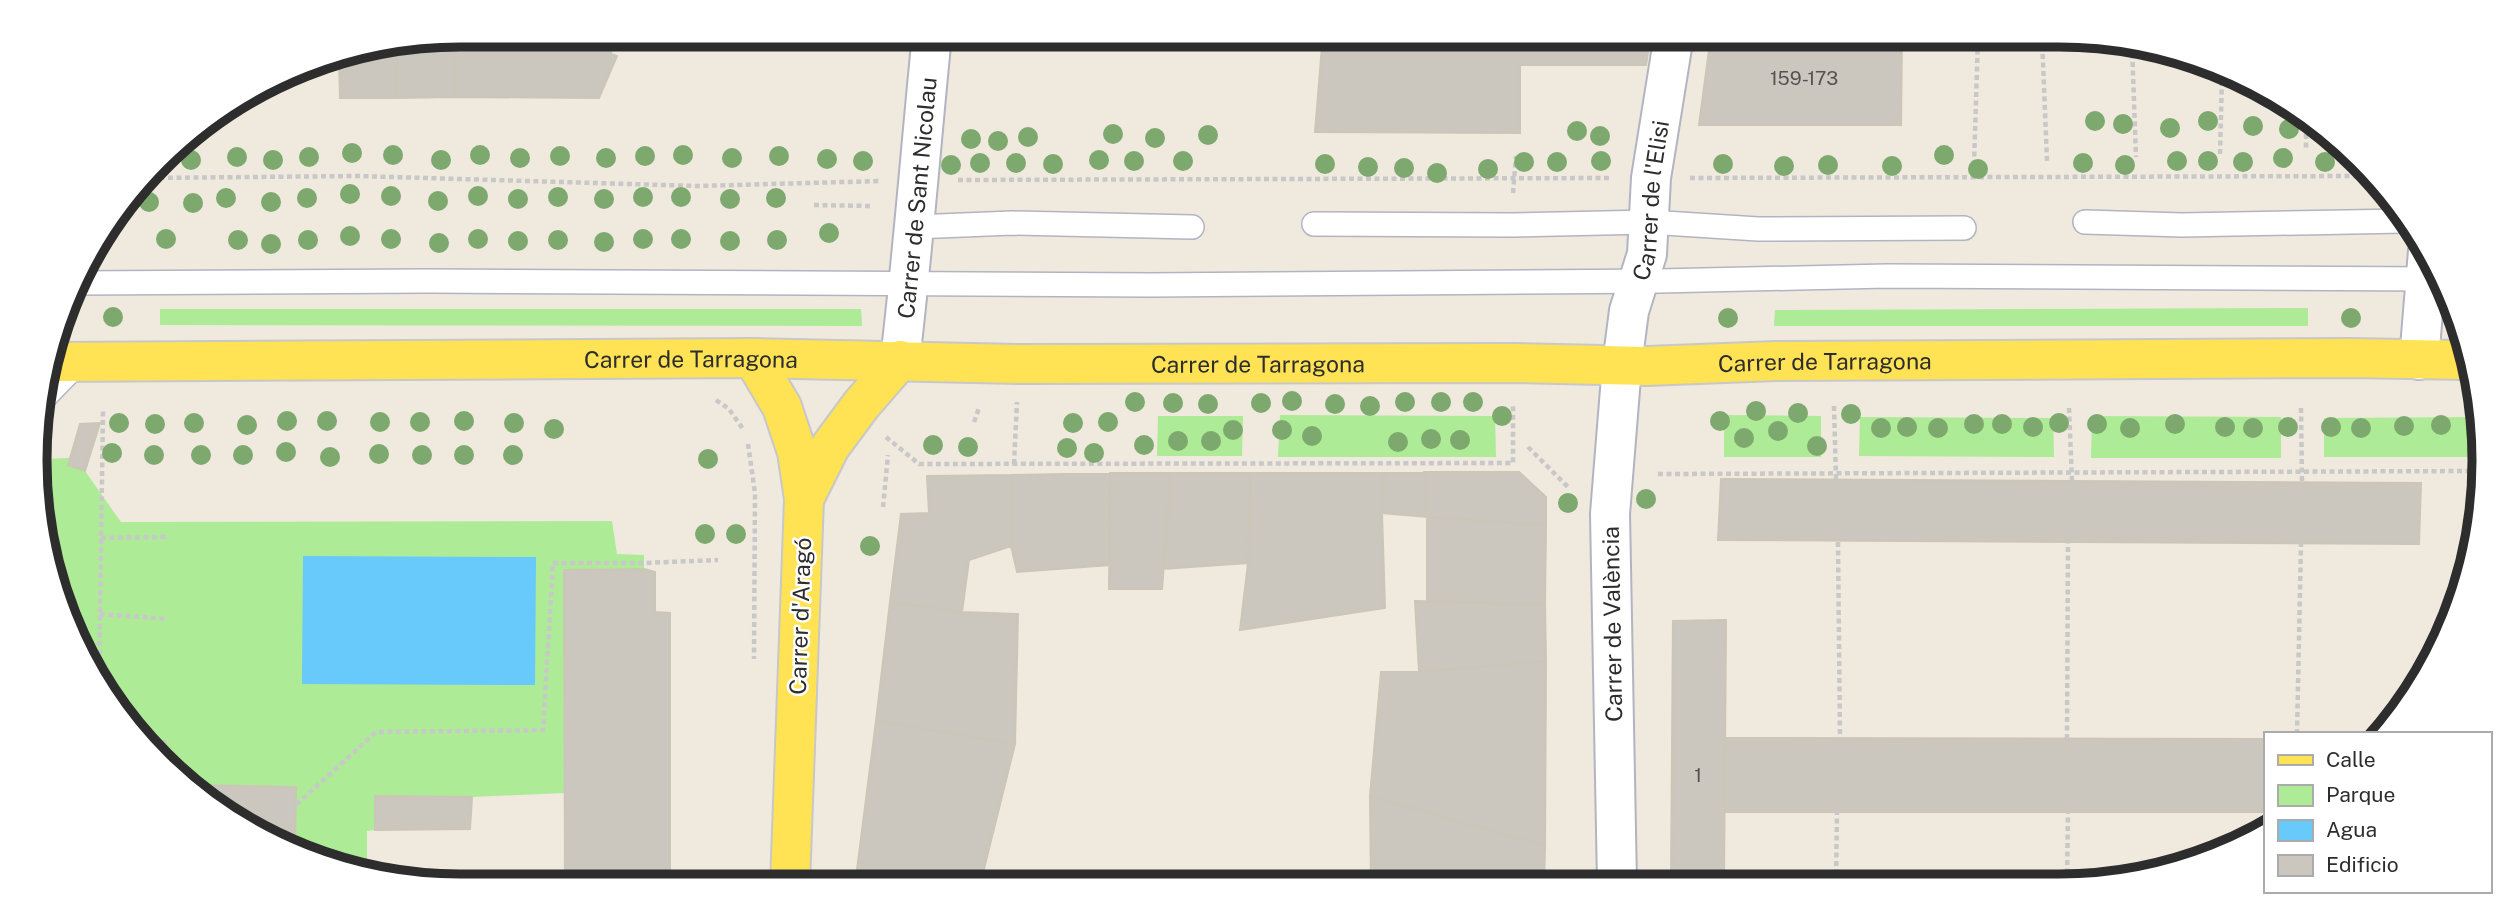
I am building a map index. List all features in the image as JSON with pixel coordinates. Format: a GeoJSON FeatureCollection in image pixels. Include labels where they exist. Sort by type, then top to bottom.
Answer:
{"type":"FeatureCollection","features":[{"type":"Feature","properties":{"kind":"main road","name":"Carrer de Tarragona"},"geometry":{"type":"LineString","coordinates":[[62,357],[753,358],[1018,364],[1622,365],[1790,361],[2350,358],[2459,360]]}},
{"type":"Feature","properties":{"kind":"main road","name":"Carrer d'Aragó"},"geometry":{"type":"LineString","coordinates":[[753,358],[782,407],[797,452],[804,499],[790,874]]}},
{"type":"Feature","properties":{"kind":"main road"},"geometry":{"type":"LineString","coordinates":[[804,499],[830,447],[861,405],[900,360]]}},
{"type":"Feature","properties":{"kind":"street","name":"Carrer de Sant Nicolau"},"geometry":{"type":"LineString","coordinates":[[900,360],[931,47]]}},
{"type":"Feature","properties":{"kind":"street","name":"Carrer de l'Elisi"},"geometry":{"type":"LineString","coordinates":[[1622,365],[1629,311],[1647,254],[1651,178],[1672,47]]}},
{"type":"Feature","properties":{"kind":"street"},"geometry":{"type":"LineString","coordinates":[[2419,360],[2429,278]]}},
{"type":"Feature","properties":{"kind":"street","name":"Carrer de València"},"geometry":{"type":"LineString","coordinates":[[1617,874],[1610,513],[1622,365]]}},
{"type":"Feature","properties":{"kind":"lane"},"geometry":{"type":"LineString","coordinates":[[2085,222],[2182,225],[2395,221]]}},
{"type":"Feature","properties":{"kind":"lane"},"geometry":{"type":"LineString","coordinates":[[1314,224],[1511,225],[1649,222],[1758,229],[1964,228]]}},
{"type":"Feature","properties":{"kind":"lane"},"geometry":{"type":"LineString","coordinates":[[914,228],[1012,223],[1192,227]]}},
{"type":"Feature","properties":{"kind":"lane"},"geometry":{"type":"LineString","coordinates":[[88,283],[427,281],[1151,285],[2425,270]]}},
{"type":"Feature","properties":{"kind":"path"},"geometry":{"type":"LineString","coordinates":[[1974,165],[1979,47]]}},
{"type":"Feature","properties":{"kind":"path"},"geometry":{"type":"LineString","coordinates":[[2042,47],[2047,161]]}},
{"type":"Feature","properties":{"kind":"path"},"geometry":{"type":"LineString","coordinates":[[2132,54],[2136,157]]}},
{"type":"Feature","properties":{"kind":"path"},"geometry":{"type":"LineString","coordinates":[[2220,153],[2222,81]]}},
{"type":"Feature","properties":{"kind":"path"},"geometry":{"type":"LineString","coordinates":[[2305,130],[2306,150]]}},
{"type":"Feature","properties":{"kind":"path"},"geometry":{"type":"LineString","coordinates":[[1512,202],[1516,156]]}},
{"type":"Feature","properties":{"kind":"path"},"geometry":{"type":"LineString","coordinates":[[159,178],[356,176],[698,186],[880,181]]}},
{"type":"Feature","properties":{"kind":"path"},"geometry":{"type":"LineString","coordinates":[[1682,178],[2358,176]]}},
{"type":"Feature","properties":{"kind":"path"},"geometry":{"type":"LineString","coordinates":[[955,180],[1611,178]]}},
{"type":"Feature","properties":{"kind":"path"},"geometry":{"type":"LineString","coordinates":[[814,205],[872,206]]}},
{"type":"Feature","properties":{"kind":"path"},"geometry":{"type":"LineString","coordinates":[[1834,406],[1836,477]]}},
{"type":"Feature","properties":{"kind":"path"},"geometry":{"type":"LineString","coordinates":[[974,422],[979,408]]}},
{"type":"Feature","properties":{"kind":"path"},"geometry":{"type":"LineString","coordinates":[[2069,408],[2071,481]]}},
{"type":"Feature","properties":{"kind":"path"},"geometry":{"type":"LineString","coordinates":[[2301,408],[2302,482]]}},
{"type":"Feature","properties":{"kind":"path"},"geometry":{"type":"LineString","coordinates":[[1014,464],[1017,410]]}},
{"type":"Feature","properties":{"kind":"path"},"geometry":{"type":"LineString","coordinates":[[886,437],[919,464],[1513,463],[1514,410]]}},
{"type":"Feature","properties":{"kind":"path"},"geometry":{"type":"LineString","coordinates":[[99,660],[103,411]]}},
{"type":"Feature","properties":{"kind":"path"},"geometry":{"type":"LineString","coordinates":[[1528,447],[1573,492]]}},
{"type":"Feature","properties":{"kind":"path"},"geometry":{"type":"LineString","coordinates":[[883,507],[888,455]]}},
{"type":"Feature","properties":{"kind":"path"},"geometry":{"type":"LineString","coordinates":[[1658,474],[1836,477],[2071,472],[2472,471]]}},
{"type":"Feature","properties":{"kind":"path"},"geometry":{"type":"LineString","coordinates":[[101,538],[168,537]]}},
{"type":"Feature","properties":{"kind":"path"},"geometry":{"type":"LineString","coordinates":[[1838,542],[1840,739]]}},
{"type":"Feature","properties":{"kind":"path"},"geometry":{"type":"LineString","coordinates":[[2067,739],[2068,543]]}},
{"type":"Feature","properties":{"kind":"path"},"geometry":{"type":"LineString","coordinates":[[2297,732],[2301,543]]}},
{"type":"Feature","properties":{"kind":"path"},"geometry":{"type":"LineString","coordinates":[[271,827],[376,732],[543,730],[553,562],[644,563],[718,560]]}},
{"type":"Feature","properties":{"kind":"path"},"geometry":{"type":"LineString","coordinates":[[100,614],[168,619]]}},
{"type":"Feature","properties":{"kind":"path"},"geometry":{"type":"LineString","coordinates":[[159,743],[167,742]]}},
{"type":"Feature","properties":{"kind":"path"},"geometry":{"type":"LineString","coordinates":[[1836,874],[1837,810]]}},
{"type":"Feature","properties":{"kind":"path"},"geometry":{"type":"LineString","coordinates":[[2067,874],[2068,811]]}},
{"type":"Feature","properties":{"kind":"green space"},"geometry":{"type":"Polygon","coordinates":[[[2308,308],[2308,326],[1774,326],[1775,310],[2308,308]]]}},
{"type":"Feature","properties":{"kind":"green space"},"geometry":{"type":"Polygon","coordinates":[[[160,309],[861,309],[862,326],[160,325],[160,309]]]}},
{"type":"Feature","properties":{"kind":"green space"},"geometry":{"type":"Polygon","coordinates":[[[1280,415],[1495,416],[1496,457],[1278,457],[1280,415]]]}},
{"type":"Feature","properties":{"kind":"green space"},"geometry":{"type":"Polygon","coordinates":[[[1724,415],[1821,416],[1821,457],[1724,457],[1724,415]]]}},
{"type":"Feature","properties":{"kind":"green space"},"geometry":{"type":"Polygon","coordinates":[[[1158,416],[1243,416],[1242,456],[1157,456],[1158,416]]]}},
{"type":"Feature","properties":{"kind":"green space"},"geometry":{"type":"Polygon","coordinates":[[[2092,416],[2281,417],[2281,458],[2091,458],[2092,416]]]}},
{"type":"Feature","properties":{"kind":"green space"},"geometry":{"type":"Polygon","coordinates":[[[1860,417],[2053,418],[2054,457],[1859,456],[1860,417]]]}},
{"type":"Feature","properties":{"kind":"green space"},"geometry":{"type":"Polygon","coordinates":[[[2469,417],[2472,457],[2324,457],[2324,418],[2469,417]]]}},
{"type":"Feature","properties":{"kind":"green space"},"geometry":{"type":"Polygon","coordinates":[[[70,458],[68,465],[85,471],[121,522],[612,521],[617,554],[644,555],[644,569],[564,570],[564,793],[472,797],[376,796],[375,830],[367,831],[367,863],[302,842],[231,804],[188,771],[150,733],[117,690],[90,643],[61,567],[51,514],[47,459],[70,458]]]}},
{"type":"Feature","properties":{"kind":"water"},"geometry":{"type":"Polygon","coordinates":[[[303,556],[536,557],[535,685],[302,684],[303,556]]]}},
{"type":"Feature","properties":{"kind":"building"},"geometry":{"type":"Polygon","coordinates":[[[454,47],[612,47],[611,54],[617,56],[599,98],[454,97],[454,47]]]}},
{"type":"Feature","properties":{"kind":"building"},"geometry":{"type":"Polygon","coordinates":[[[454,47],[454,97],[397,98],[397,52],[454,47]]]}},
{"type":"Feature","properties":{"kind":"building"},"geometry":{"type":"Polygon","coordinates":[[[1322,47],[1649,47],[1646,65],[1520,65],[1520,133],[1315,132],[1322,47]]]}},
{"type":"Feature","properties":{"kind":"building"},"geometry":{"type":"Polygon","coordinates":[[[1709,47],[1902,47],[1901,125],[1699,125],[1709,47]]]}},
{"type":"Feature","properties":{"kind":"building"},"geometry":{"type":"Polygon","coordinates":[[[397,52],[397,98],[340,98],[339,66],[397,52]]]}},
{"type":"Feature","properties":{"kind":"building"},"geometry":{"type":"Polygon","coordinates":[[[100,423],[85,471],[68,465],[80,424],[100,423]]]}},
{"type":"Feature","properties":{"kind":"building"},"geometry":{"type":"Polygon","coordinates":[[[1424,472],[1427,517],[1382,513],[1384,473],[1424,472]]]}},
{"type":"Feature","properties":{"kind":"building"},"geometry":{"type":"Polygon","coordinates":[[[1424,472],[1519,472],[1546,497],[1546,525],[1427,517],[1424,472]]]}},
{"type":"Feature","properties":{"kind":"building"},"geometry":{"type":"Polygon","coordinates":[[[1110,473],[1110,565],[1017,572],[1011,546],[1011,475],[1110,473]]]}},
{"type":"Feature","properties":{"kind":"building"},"geometry":{"type":"Polygon","coordinates":[[[1110,473],[1171,473],[1162,589],[1109,589],[1110,473]]]}},
{"type":"Feature","properties":{"kind":"building"},"geometry":{"type":"Polygon","coordinates":[[[1171,473],[1251,473],[1248,563],[1163,569],[1171,473]]]}},
{"type":"Feature","properties":{"kind":"building"},"geometry":{"type":"Polygon","coordinates":[[[1251,473],[1384,473],[1382,513],[1385,608],[1240,630],[1248,563],[1251,473]]]}},
{"type":"Feature","properties":{"kind":"building"},"geometry":{"type":"Polygon","coordinates":[[[1011,475],[1011,546],[969,560],[962,612],[890,602],[901,514],[929,513],[927,476],[1011,475]]]}},
{"type":"Feature","properties":{"kind":"building"},"geometry":{"type":"Polygon","coordinates":[[[1721,479],[2421,483],[2419,544],[1718,540],[1721,479]]]}},
{"type":"Feature","properties":{"kind":"building"},"geometry":{"type":"Polygon","coordinates":[[[1427,517],[1546,525],[1545,604],[1427,602],[1427,517]]]}},
{"type":"Feature","properties":{"kind":"building"},"geometry":{"type":"Polygon","coordinates":[[[644,569],[655,572],[655,612],[670,613],[670,874],[565,874],[564,570],[644,569]]]}},
{"type":"Feature","properties":{"kind":"building"},"geometry":{"type":"Polygon","coordinates":[[[1415,601],[1545,604],[1546,661],[1419,672],[1415,601]]]}},
{"type":"Feature","properties":{"kind":"building"},"geometry":{"type":"Polygon","coordinates":[[[890,602],[962,612],[1018,614],[1015,744],[876,721],[890,602]]]}},
{"type":"Feature","properties":{"kind":"building"},"geometry":{"type":"Polygon","coordinates":[[[1726,620],[1724,874],[1671,874],[1673,621],[1726,620]]]}},
{"type":"Feature","properties":{"kind":"building"},"geometry":{"type":"Polygon","coordinates":[[[1546,661],[1545,846],[1370,796],[1381,672],[1419,672],[1546,661]]]}},
{"type":"Feature","properties":{"kind":"building"},"geometry":{"type":"Polygon","coordinates":[[[876,721],[1015,744],[983,874],[856,874],[876,721]]]}},
{"type":"Feature","properties":{"kind":"building"},"geometry":{"type":"Polygon","coordinates":[[[1725,738],[2264,739],[2264,812],[1725,812],[1725,738]]]}},
{"type":"Feature","properties":{"kind":"building"},"geometry":{"type":"Polygon","coordinates":[[[206,785],[296,787],[295,839],[254,818],[206,785]]]}},
{"type":"Feature","properties":{"kind":"building"},"geometry":{"type":"Polygon","coordinates":[[[375,796],[472,797],[470,829],[375,830],[375,796]]]}},
{"type":"Feature","properties":{"kind":"building"},"geometry":{"type":"Polygon","coordinates":[[[1370,796],[1545,846],[1544,874],[1371,874],[1370,796]]]}}]}
